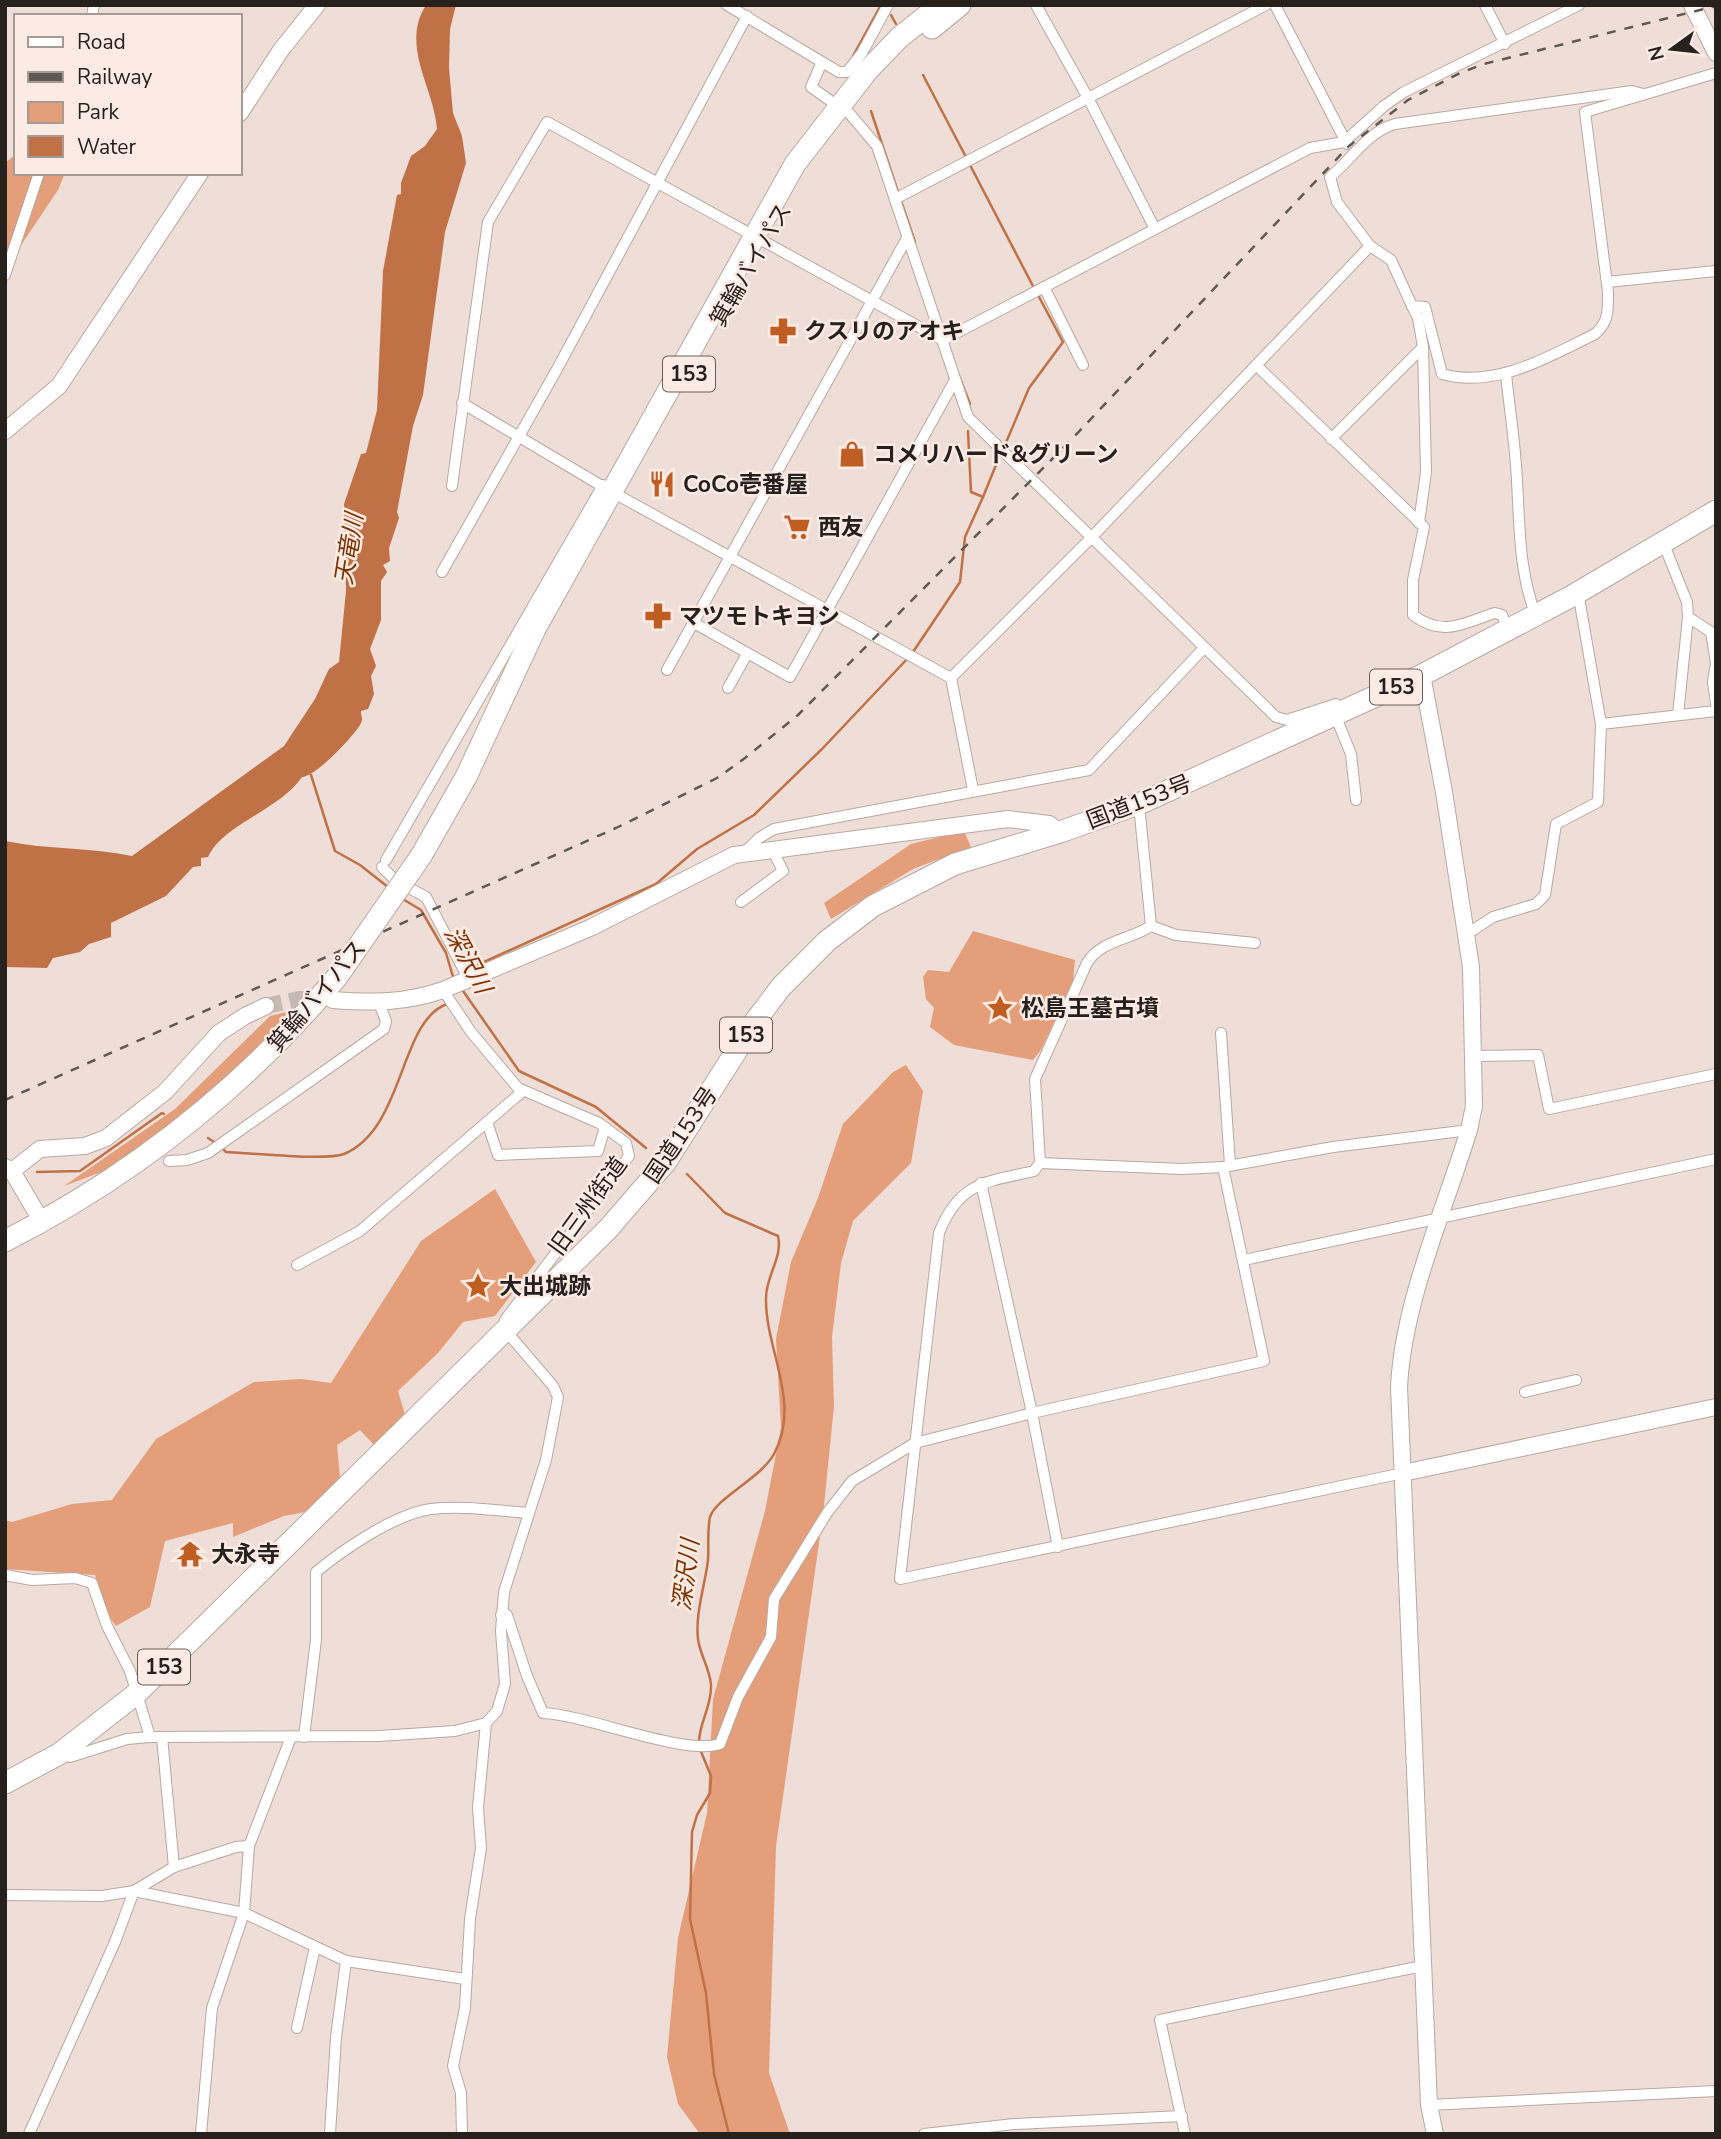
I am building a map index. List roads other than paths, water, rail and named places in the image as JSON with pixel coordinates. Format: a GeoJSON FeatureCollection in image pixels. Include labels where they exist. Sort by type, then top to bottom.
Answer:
{"type":"FeatureCollection","features":[{"type":"Feature","properties":{"kind":"highway","name":"箕輪バイパス"},"geometry":{"type":"LineString","coordinates":[[5,1241],[39,1217],[122,1173],[222,1098],[279,1044],[337,977],[421,856],[466,778],[472,773],[612,491],[757,238],[813,160],[844,110],[900,37],[940,5]]}},
{"type":"Feature","properties":{"kind":"highway","name":"箕輪バイパス"},"geometry":{"type":"LineString","coordinates":[[844,110],[909,48],[960,5]]}},
{"type":"Feature","properties":{"kind":"highway","name":"国道153号"},"geometry":{"type":"LineString","coordinates":[[5,1783],[59,1754],[136,1694],[630,1207],[684,1135],[756,1020],[781,987],[827,941],[873,906],[927,876],[1136,805],[1422,675],[1536,616],[1716,511]]}},
{"type":"Feature","properties":{"kind":"highway","name":"箕輪バイパス"},"geometry":{"type":"LineString","coordinates":[[5,1227],[39,1217]]}},
{"type":"Feature","properties":{"kind":"street"},"geometry":{"type":"LineString","coordinates":[[242,110],[281,50],[317,5]]}},
{"type":"Feature","properties":{"kind":"street"},"geometry":{"type":"LineString","coordinates":[[727,5],[839,72],[847,72],[862,53],[888,5]]}},
{"type":"Feature","properties":{"kind":"street"},"geometry":{"type":"LineString","coordinates":[[1035,5],[1088,99],[1155,229]]}},
{"type":"Feature","properties":{"kind":"street"},"geometry":{"type":"LineString","coordinates":[[898,197],[1266,5]]}},
{"type":"Feature","properties":{"kind":"street"},"geometry":{"type":"LineString","coordinates":[[1275,5],[1344,142],[1358,151]]}},
{"type":"Feature","properties":{"kind":"street"},"geometry":{"type":"LineString","coordinates":[[1485,5],[1505,44]]}},
{"type":"Feature","properties":{"kind":"street"},"geometry":{"type":"LineString","coordinates":[[946,338],[1310,148],[1344,142],[1404,92],[1579,5]]}},
{"type":"Feature","properties":{"kind":"street"},"geometry":{"type":"LineString","coordinates":[[1692,5],[1716,53]]}},
{"type":"Feature","properties":{"kind":"street"},"geometry":{"type":"LineString","coordinates":[[442,572],[659,182],[747,16]]}},
{"type":"Feature","properties":{"kind":"street"},"geometry":{"type":"LineString","coordinates":[[822,62],[811,86],[844,110],[877,146],[898,197],[907,238],[946,338],[955,380],[968,417],[1090,539],[1281,720],[1297,718],[1345,701],[1342,712],[1351,754],[1356,800]]}},
{"type":"Feature","properties":{"kind":"street"},"geometry":{"type":"LineString","coordinates":[[1412,306],[1425,307],[1442,374],[1457,379],[1506,374],[1595,334],[1604,326],[1608,312],[1607,282],[1585,112],[1716,73]]}},
{"type":"Feature","properties":{"kind":"street"},"geometry":{"type":"LineString","coordinates":[[1419,523],[1426,472],[1423,347],[1418,318],[1391,260],[1370,246],[1337,202],[1330,177],[1380,128],[1395,124],[1632,91],[1643,94]]}},
{"type":"Feature","properties":{"kind":"street"},"geometry":{"type":"LineString","coordinates":[[452,486],[488,222],[547,122],[872,303],[946,338]]}},
{"type":"Feature","properties":{"kind":"street"},"geometry":{"type":"LineString","coordinates":[[5,275],[38,175]]}},
{"type":"Feature","properties":{"kind":"street"},"geometry":{"type":"LineString","coordinates":[[5,431],[58,386],[199,175]]}},
{"type":"Feature","properties":{"kind":"street"},"geometry":{"type":"LineString","coordinates":[[667,670],[907,238]]}},
{"type":"Feature","properties":{"kind":"street"},"geometry":{"type":"LineString","coordinates":[[951,678],[1090,539],[1370,246]]}},
{"type":"Feature","properties":{"kind":"street"},"geometry":{"type":"LineString","coordinates":[[1607,282],[1716,271]]}},
{"type":"Feature","properties":{"kind":"street"},"geometry":{"type":"LineString","coordinates":[[1038,290],[1083,365]]}},
{"type":"Feature","properties":{"kind":"street"},"geometry":{"type":"LineString","coordinates":[[1331,439],[1423,347]]}},
{"type":"Feature","properties":{"kind":"street"},"geometry":{"type":"LineString","coordinates":[[1257,366],[1424,527],[1413,580],[1413,615],[1427,626],[1444,629],[1495,613],[1502,615],[1509,631]]}},
{"type":"Feature","properties":{"kind":"street"},"geometry":{"type":"LineString","coordinates":[[1506,374],[1516,465],[1520,546],[1526,588],[1536,616]]}},
{"type":"Feature","properties":{"kind":"street"},"geometry":{"type":"LineString","coordinates":[[694,623],[790,677],[955,380]]}},
{"type":"Feature","properties":{"kind":"street"},"geometry":{"type":"LineString","coordinates":[[462,403],[612,491],[951,678]]}},
{"type":"Feature","properties":{"kind":"street"},"geometry":{"type":"LineString","coordinates":[[466,981],[426,897],[396,881],[384,863],[612,491]]}},
{"type":"Feature","properties":{"kind":"street"},"geometry":{"type":"LineString","coordinates":[[1663,542],[1687,602],[1688,617],[1678,715]]}},
{"type":"Feature","properties":{"kind":"street"},"geometry":{"type":"LineString","coordinates":[[1467,934],[1493,917],[1536,904],[1545,895],[1556,824],[1598,802],[1601,724],[1578,592]]}},
{"type":"Feature","properties":{"kind":"street"},"geometry":{"type":"LineString","coordinates":[[1688,617],[1711,632],[1716,663],[1713,682],[1716,704]]}},
{"type":"Feature","properties":{"kind":"street"},"geometry":{"type":"LineString","coordinates":[[744,853],[759,838],[774,829],[1089,770],[1204,648]]}},
{"type":"Feature","properties":{"kind":"street"},"geometry":{"type":"LineString","coordinates":[[728,688],[747,654]]}},
{"type":"Feature","properties":{"kind":"street"},"geometry":{"type":"LineString","coordinates":[[1422,675],[1472,967],[1474,1106],[1401,1353],[1399,1387],[1422,1966],[1429,2105],[1434,2134]]}},
{"type":"Feature","properties":{"kind":"street"},"geometry":{"type":"LineString","coordinates":[[951,678],[973,790]]}},
{"type":"Feature","properties":{"kind":"street"},"geometry":{"type":"LineString","coordinates":[[1601,724],[1716,711]]}},
{"type":"Feature","properties":{"kind":"street"},"geometry":{"type":"LineString","coordinates":[[1136,805],[1140,815],[1152,926]]}},
{"type":"Feature","properties":{"kind":"street"},"geometry":{"type":"LineString","coordinates":[[333,1000],[379,1003],[424,997],[445,990],[633,907],[715,862],[744,853],[1009,819],[1049,824],[1060,832]]}},
{"type":"Feature","properties":{"kind":"street"},"geometry":{"type":"LineString","coordinates":[[741,902],[783,871],[772,849]]}},
{"type":"Feature","properties":{"kind":"street"},"geometry":{"type":"LineString","coordinates":[[1255,943],[1177,935],[1152,926],[1104,946],[1094,952],[1087,963],[1035,1079],[1040,1163],[1034,1171],[968,1188],[939,1233],[900,1579],[1716,1407]]}},
{"type":"Feature","properties":{"kind":"street"},"geometry":{"type":"LineString","coordinates":[[445,990],[503,1074],[523,1091],[602,1125],[598,1151],[498,1155],[487,1122]]}},
{"type":"Feature","properties":{"kind":"street"},"geometry":{"type":"LineString","coordinates":[[169,1161],[187,1160],[208,1153],[384,1029],[386,1021],[379,1003]]}},
{"type":"Feature","properties":{"kind":"street"},"geometry":{"type":"LineString","coordinates":[[39,1217],[9,1169],[40,1149],[85,1146],[106,1139],[165,1092],[219,1033],[267,1006]]}},
{"type":"Feature","properties":{"kind":"street"},"geometry":{"type":"LineString","coordinates":[[501,1615],[507,1615],[538,1707],[543,1713],[569,1714],[621,1730],[694,1745],[720,1744],[738,1697],[771,1637],[774,1599],[827,1513],[852,1480],[915,1443],[1032,1413],[1265,1362],[1226,1166],[1221,1033]]}},
{"type":"Feature","properties":{"kind":"street"},"geometry":{"type":"LineString","coordinates":[[1473,1056],[1538,1055],[1549,1109],[1716,1073]]}},
{"type":"Feature","properties":{"kind":"street"},"geometry":{"type":"LineString","coordinates":[[297,1265],[360,1231],[523,1091]]}},
{"type":"Feature","properties":{"kind":"street","name":"旧三州街道"},"geometry":{"type":"LineString","coordinates":[[506,1331],[505,1320],[629,1156],[626,1143],[602,1125]]}},
{"type":"Feature","properties":{"kind":"street"},"geometry":{"type":"LineString","coordinates":[[1040,1163],[1182,1169],[1226,1166],[1333,1147],[1469,1130]]}},
{"type":"Feature","properties":{"kind":"street"},"geometry":{"type":"LineString","coordinates":[[1244,1260],[1716,1159]]}},
{"type":"Feature","properties":{"kind":"street"},"geometry":{"type":"LineString","coordinates":[[981,1183],[1032,1413],[1058,1547]]}},
{"type":"Feature","properties":{"kind":"street"},"geometry":{"type":"LineString","coordinates":[[462,2134],[461,2093],[453,2066],[465,2008],[464,1979],[469,1962],[470,1919],[481,1848],[478,1808],[486,1723],[503,1700],[501,1615],[516,1548],[546,1460],[558,1397],[553,1386],[506,1331]]}},
{"type":"Feature","properties":{"kind":"street"},"geometry":{"type":"LineString","coordinates":[[1525,1392],[1576,1380]]}},
{"type":"Feature","properties":{"kind":"street"},"geometry":{"type":"LineString","coordinates":[[304,1737],[316,1640],[316,1572],[384,1527],[429,1509],[530,1513]]}},
{"type":"Feature","properties":{"kind":"street"},"geometry":{"type":"LineString","coordinates":[[5,1575],[32,1580],[75,1578],[92,1583],[107,1626],[130,1671],[150,1737]]}},
{"type":"Feature","properties":{"kind":"street"},"geometry":{"type":"LineString","coordinates":[[59,1754],[70,1757],[127,1739],[150,1737],[304,1737],[454,1731],[486,1723]]}},
{"type":"Feature","properties":{"kind":"street"},"geometry":{"type":"LineString","coordinates":[[162,1737],[174,1867]]}},
{"type":"Feature","properties":{"kind":"street"},"geometry":{"type":"LineString","coordinates":[[201,2134],[212,2008],[244,1913],[249,1846],[291,1737]]}},
{"type":"Feature","properties":{"kind":"street"},"geometry":{"type":"LineString","coordinates":[[29,2134],[115,1942],[134,1891],[174,1867],[236,1847],[249,1846]]}},
{"type":"Feature","properties":{"kind":"street"},"geometry":{"type":"LineString","coordinates":[[5,1895],[102,1896],[134,1891],[244,1913],[346,1961],[464,1979]]}},
{"type":"Feature","properties":{"kind":"street"},"geometry":{"type":"LineString","coordinates":[[297,2028],[315,1947]]}},
{"type":"Feature","properties":{"kind":"street"},"geometry":{"type":"LineString","coordinates":[[330,2134],[336,2037],[346,1961]]}},
{"type":"Feature","properties":{"kind":"street"},"geometry":{"type":"LineString","coordinates":[[1185,2134],[1160,2020],[1422,1966]]}},
{"type":"Feature","properties":{"kind":"street"},"geometry":{"type":"LineString","coordinates":[[1429,2105],[1716,2091]]}},
{"type":"Feature","properties":{"kind":"street"},"geometry":{"type":"LineString","coordinates":[[924,2134],[1014,2124],[1182,2116]]}},
{"type":"Feature","properties":{"kind":"water","name":"天竜川"},"geometry":{"type":"Polygon","coordinates":[[[426,5],[456,5],[450,29],[449,68],[453,113],[462,136],[466,163],[445,232],[423,395],[413,426],[397,512],[399,518],[389,548],[390,561],[383,565],[387,572],[381,581],[381,620],[370,649],[376,666],[371,676],[374,694],[368,709],[361,711],[360,725],[324,764],[302,777],[280,799],[226,835],[215,845],[208,857],[201,858],[201,866],[193,867],[166,896],[111,923],[111,937],[89,944],[80,952],[53,958],[47,968],[5,967],[5,841],[132,856],[284,746],[315,699],[329,669],[339,662],[346,591],[344,504],[361,454],[366,453],[377,410],[383,271],[397,195],[401,194],[401,183],[411,156],[425,146],[437,129],[417,51],[419,20],[426,5]]]}},
{"type":"Feature","properties":{"kind":"waterway"},"geometry":{"type":"LineString","coordinates":[[853,56],[881,5]]}},
{"type":"Feature","properties":{"kind":"waterway"},"geometry":{"type":"LineString","coordinates":[[891,15],[896,24]]}},
{"type":"Feature","properties":{"kind":"waterway"},"geometry":{"type":"LineString","coordinates":[[923,75],[967,159]]}},
{"type":"Feature","properties":{"kind":"waterway"},"geometry":{"type":"LineString","coordinates":[[871,111],[898,192]]}},
{"type":"Feature","properties":{"kind":"waterway"},"geometry":{"type":"LineString","coordinates":[[970,165],[1035,290]]}},
{"type":"Feature","properties":{"kind":"waterway"},"geometry":{"type":"LineString","coordinates":[[900,198],[915,242]]}},
{"type":"Feature","properties":{"kind":"waterway"},"geometry":{"type":"LineString","coordinates":[[1005,445],[1029,388],[1063,342],[1038,295]]}},
{"type":"Feature","properties":{"kind":"waterway"},"geometry":{"type":"LineString","coordinates":[[961,381],[970,404]]}},
{"type":"Feature","properties":{"kind":"waterway"},"geometry":{"type":"LineString","coordinates":[[913,652],[960,582],[965,537],[983,497],[971,492],[968,431]]}},
{"type":"Feature","properties":{"kind":"waterway"},"geometry":{"type":"LineString","coordinates":[[983,497],[998,460]]}},
{"type":"Feature","properties":{"kind":"waterway"},"geometry":{"type":"LineString","coordinates":[[473,967],[656,884],[697,849],[754,815],[822,749],[909,657]]}},
{"type":"Feature","properties":{"kind":"waterway","name":"深沢川"},"geometry":{"type":"LineString","coordinates":[[311,775],[335,851],[360,865],[388,887]]}},
{"type":"Feature","properties":{"kind":"waterway","name":"深沢川"},"geometry":{"type":"LineString","coordinates":[[401,898],[421,910],[446,953],[454,980]]}},
{"type":"Feature","properties":{"kind":"waterway","name":"深沢川"},"geometry":{"type":"LineString","coordinates":[[461,988],[519,1071],[596,1107],[646,1148]]}},
{"type":"Feature","properties":{"kind":"waterway"},"geometry":{"type":"LineString","coordinates":[[222,1148],[226,1152],[287,1156],[321,1157],[344,1154],[364,1141],[379,1122],[391,1100],[419,1031],[431,1014],[447,1004]]}},
{"type":"Feature","properties":{"kind":"waterway"},"geometry":{"type":"LineString","coordinates":[[37,1172],[80,1171],[164,1114]]}},
{"type":"Feature","properties":{"kind":"waterway"},"geometry":{"type":"LineString","coordinates":[[208,1138],[217,1144]]}},
{"type":"Feature","properties":{"kind":"waterway","name":"深沢川"},"geometry":{"type":"LineString","coordinates":[[687,1174],[725,1213],[778,1236],[778,1252],[766,1298],[767,1318],[784,1395],[782,1434],[774,1454],[768,1463],[721,1503],[710,1517],[708,1560],[697,1629],[711,1693],[699,1742]]}},
{"type":"Feature","properties":{"kind":"waterway","name":"深沢川"},"geometry":{"type":"LineString","coordinates":[[700,1749],[711,1776],[710,1793],[697,1815],[692,1832],[690,1919],[706,1993],[714,2074],[729,2134]]}},
{"type":"Feature","properties":{"kind":"tunnel"},"geometry":{"type":"LineString","coordinates":[[266,1006],[299,999],[323,999]]}},
{"type":"Feature","properties":{"kind":"railway"},"geometry":{"type":"LineString","coordinates":[[5,1100],[616,828],[717,778],[798,715],[1070,441],[1349,146],[1408,100],[1460,73],[1484,64],[1716,6]]}},
{"type":"Feature","properties":{"kind":"place","name":"クスリのアオキ"},"geometry":{"type":"Point","coordinates":[783,331]}},
{"type":"Feature","properties":{"kind":"place","name":"コメリハード&グリーン"},"geometry":{"type":"Point","coordinates":[852,454]}},
{"type":"Feature","properties":{"kind":"place","name":"CoCo壱番屋"},"geometry":{"type":"Point","coordinates":[662,484]}},
{"type":"Feature","properties":{"kind":"place","name":"西友"},"geometry":{"type":"Point","coordinates":[797,527]}},
{"type":"Feature","properties":{"kind":"place","name":"マツモトキヨシ"},"geometry":{"type":"Point","coordinates":[658,616]}},
{"type":"Feature","properties":{"kind":"place","name":"松島王墓古墳"},"geometry":{"type":"Point","coordinates":[1000,1008]}},
{"type":"Feature","properties":{"kind":"place","name":"大出城跡"},"geometry":{"type":"Point","coordinates":[478,1286]}},
{"type":"Feature","properties":{"kind":"place","name":"大永寺"},"geometry":{"type":"Point","coordinates":[190,1554]}}]}
